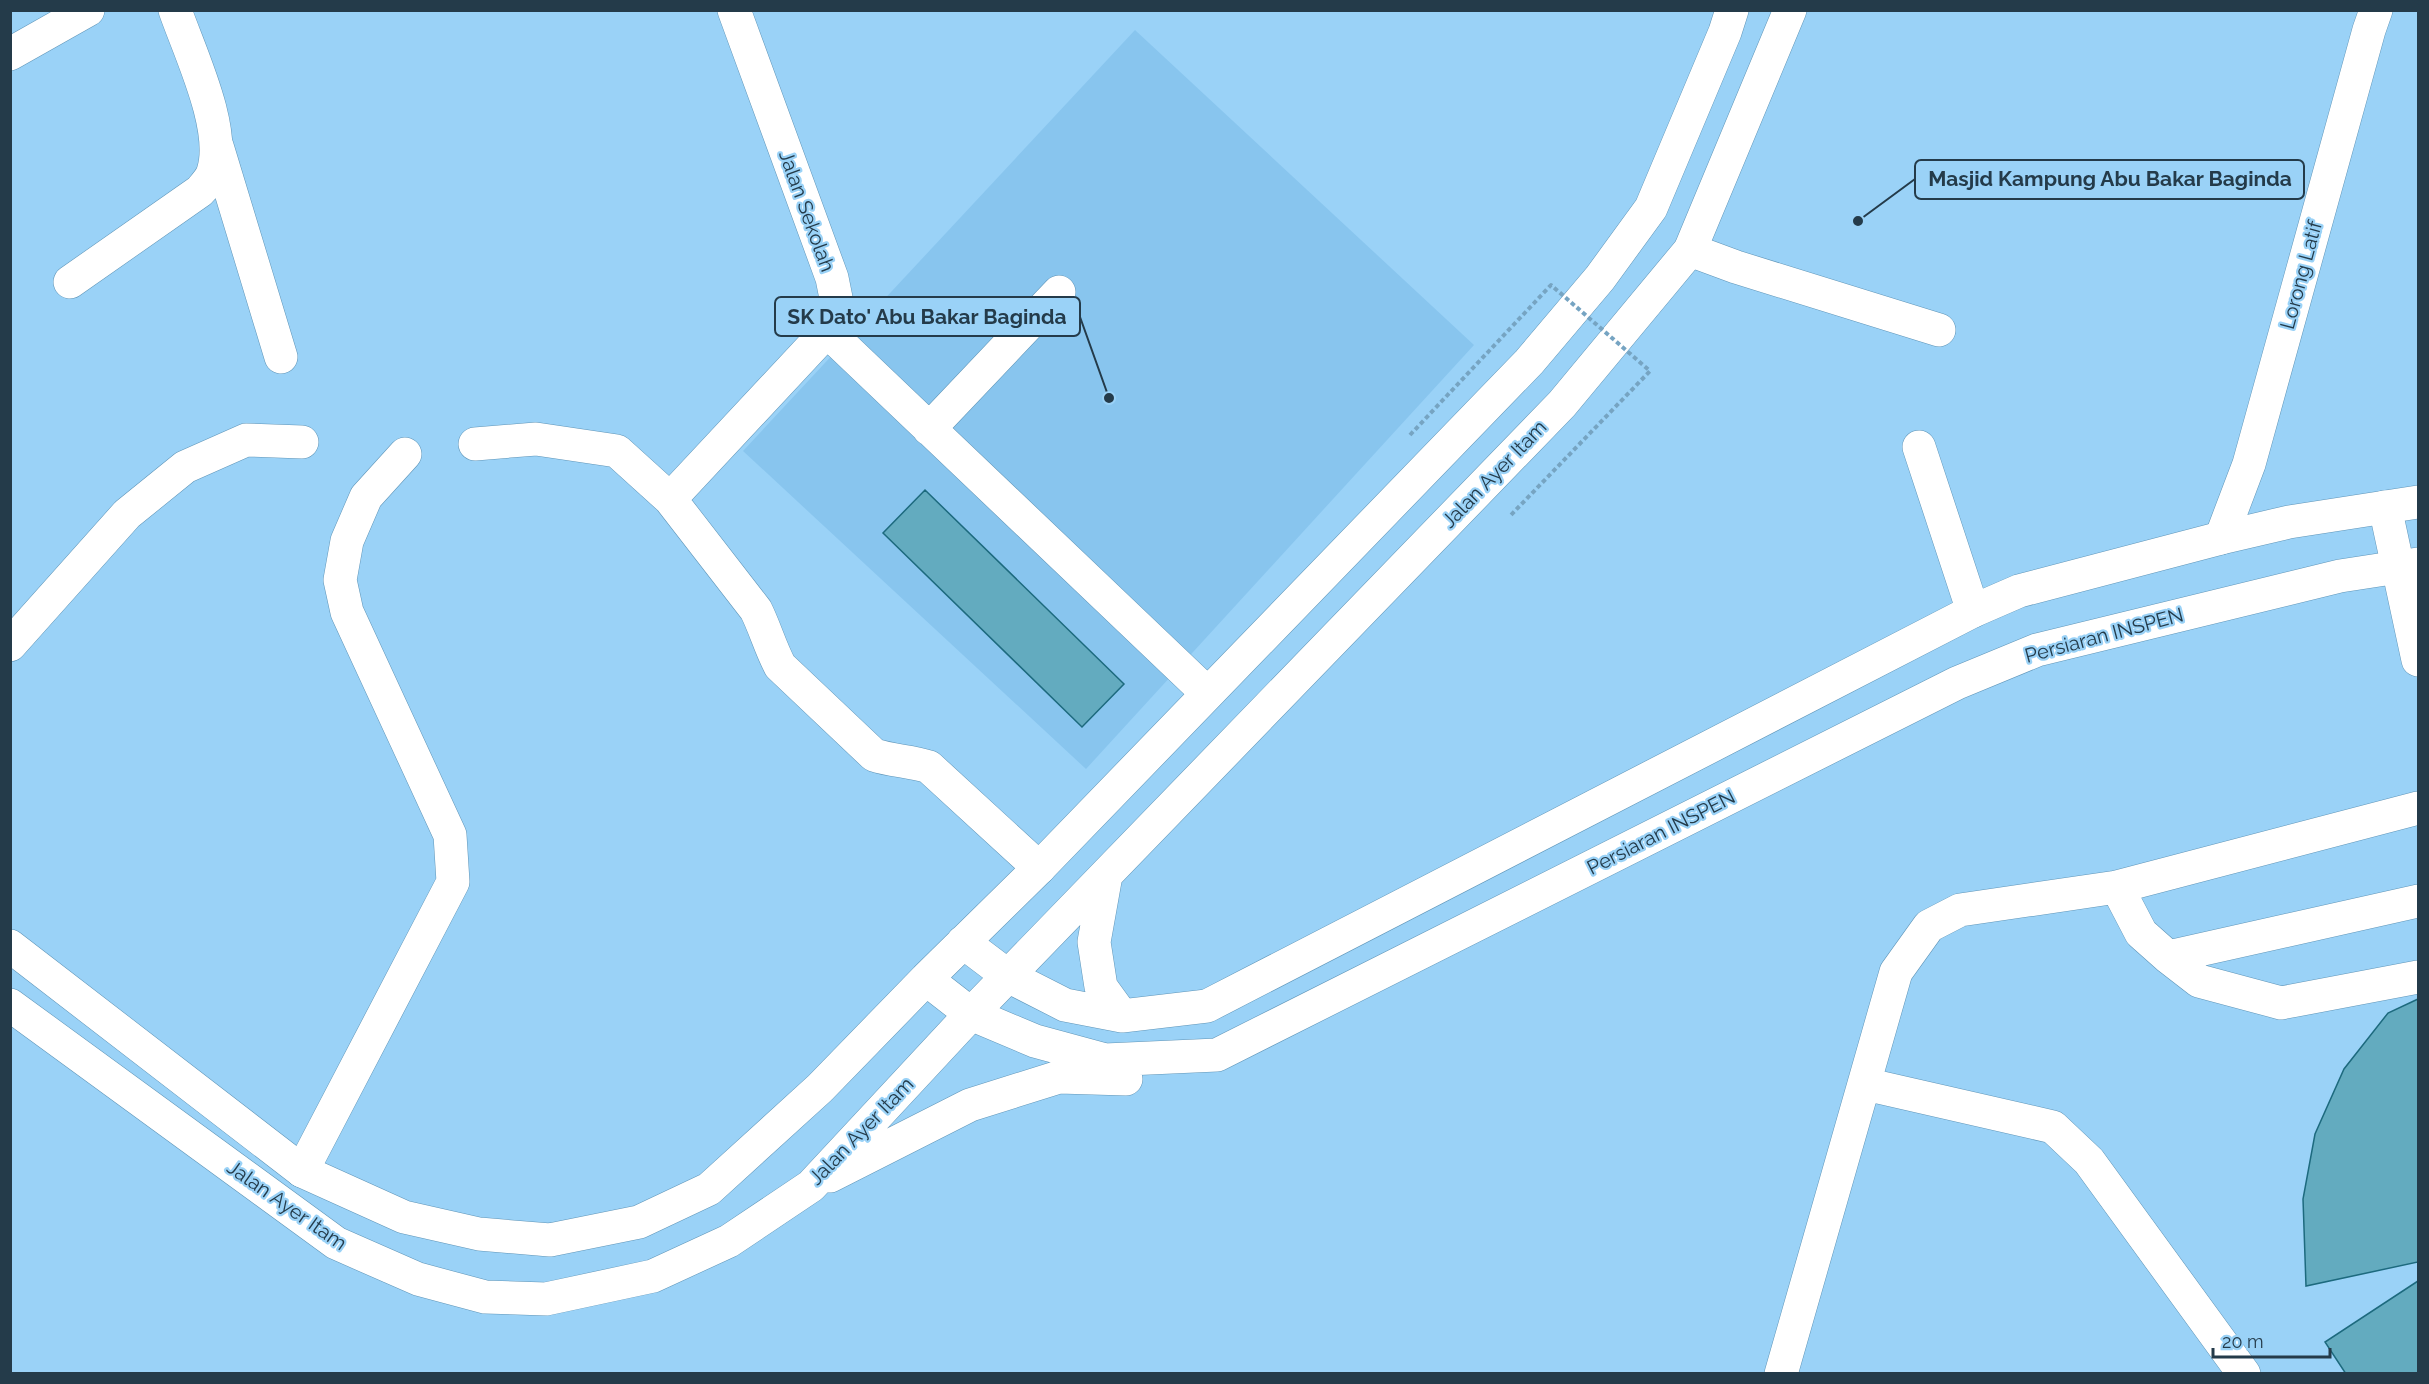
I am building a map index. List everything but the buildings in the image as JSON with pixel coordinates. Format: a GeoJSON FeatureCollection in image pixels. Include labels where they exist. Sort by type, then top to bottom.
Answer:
{"type":"FeatureCollection","features":[{"type":"Feature","properties":{"kind":"main road"},"geometry":{"type":"LineString","coordinates":[[10,54],[88,10]]}},
{"type":"Feature","properties":{"kind":"main road"},"geometry":{"type":"LineString","coordinates":[[175,10],[211,112],[217,144],[281,357]]}},
{"type":"Feature","properties":{"kind":"main road","name":"Jalan Sekolah"},"geometry":{"type":"LineString","coordinates":[[670,499],[827,331],[837,303],[832,278],[734,10]]}},
{"type":"Feature","properties":{"kind":"main road"},"geometry":{"type":"LineString","coordinates":[[475,444],[536,440],[617,451],[670,499],[756,610],[763,624],[769,647],[780,666],[874,755],[929,767],[1039,868],[1529,362],[1600,278],[1651,208],[1720,43],[1731,10]]}},
{"type":"Feature","properties":{"kind":"main road","name":"Jalan Ayer Itam"},"geometry":{"type":"LineString","coordinates":[[10,1005],[336,1243],[418,1279],[485,1297],[546,1299],[654,1276],[729,1241],[811,1186],[971,1014],[1562,404],[1690,250],[1790,10]]}},
{"type":"Feature","properties":{"kind":"main road","name":"Lorong Latif"},"geometry":{"type":"LineString","coordinates":[[2221,538],[2249,464],[2368,30],[2376,10]]}},
{"type":"Feature","properties":{"kind":"main road"},"geometry":{"type":"LineString","coordinates":[[70,282],[200,191],[213,174],[217,144]]}},
{"type":"Feature","properties":{"kind":"main road"},"geometry":{"type":"LineString","coordinates":[[1690,250],[1736,267],[1939,330]]}},
{"type":"Feature","properties":{"kind":"main road"},"geometry":{"type":"LineString","coordinates":[[929,429],[1059,292]]}},
{"type":"Feature","properties":{"kind":"main road"},"geometry":{"type":"LineString","coordinates":[[827,331],[1207,693]]}},
{"type":"Feature","properties":{"kind":"main road"},"geometry":{"type":"LineString","coordinates":[[10,645],[127,514],[185,467],[246,440],[302,442]]}},
{"type":"Feature","properties":{"kind":"main road"},"geometry":{"type":"LineString","coordinates":[[1919,447],[1973,611]]}},
{"type":"Feature","properties":{"kind":"main road"},"geometry":{"type":"LineString","coordinates":[[302,1171],[453,882],[450,835],[347,612],[340,580],[347,541],[366,497],[405,454]]}},
{"type":"Feature","properties":{"kind":"main road"},"geometry":{"type":"LineString","coordinates":[[963,942],[1008,976],[1065,1005],[1122,1016],[1207,1006],[1973,611],[2019,591],[2289,522],[2418,502]]}},
{"type":"Feature","properties":{"kind":"main road"},"geometry":{"type":"LineString","coordinates":[[2385,507],[2408,566],[2418,660]]}},
{"type":"Feature","properties":{"kind":"main road","name":"Persiaran INSPEN"},"geometry":{"type":"LineString","coordinates":[[926,979],[971,1014],[1035,1041],[1105,1060],[1217,1055],[1957,683],[2027,654],[2340,576],[2408,566]]}},
{"type":"Feature","properties":{"kind":"main road"},"geometry":{"type":"LineString","coordinates":[[1781,1374],[1896,972],[1929,926],[1960,910],[2117,887],[2418,808]]}},
{"type":"Feature","properties":{"kind":"main road","name":"Jalan Ayer Itam"},"geometry":{"type":"LineString","coordinates":[[10,946],[302,1171],[404,1217],[478,1233],[550,1240],[639,1222],[709,1189],[820,1088],[1039,868]]}},
{"type":"Feature","properties":{"kind":"main road"},"geometry":{"type":"LineString","coordinates":[[1106,874],[1094,942],[1101,987],[1122,1016]]}},
{"type":"Feature","properties":{"kind":"main road"},"geometry":{"type":"LineString","coordinates":[[2117,887],[2141,933],[2199,981],[2281,1003],[2418,977]]}},
{"type":"Feature","properties":{"kind":"main road"},"geometry":{"type":"LineString","coordinates":[[2168,957],[2418,901]]}},
{"type":"Feature","properties":{"kind":"main road"},"geometry":{"type":"LineString","coordinates":[[811,1186],[970,1105],[1059,1077],[1151,1079],[1217,1055]]}},
{"type":"Feature","properties":{"kind":"main road"},"geometry":{"type":"LineString","coordinates":[[1865,1084],[2053,1127],[2089,1161],[2244,1374]]}},
{"type":"Feature","properties":{"kind":"path"},"geometry":{"type":"LineString","coordinates":[[1410,435],[1551,285],[1650,371],[1510,516]]}},
{"type":"Feature","properties":{"kind":"shaded area"},"geometry":{"type":"Polygon","coordinates":[[[1135,30],[1474,345],[1086,769],[743,451],[1135,30]]]}},
{"type":"Feature","properties":{"kind":"place","name":"Masjid Kampung Abu Bakar Baginda"},"geometry":{"type":"Point","coordinates":[1858,221]}},
{"type":"Feature","properties":{"kind":"place","name":"SK Dato' Abu Bakar Baginda"},"geometry":{"type":"Point","coordinates":[1109,398]}}]}
